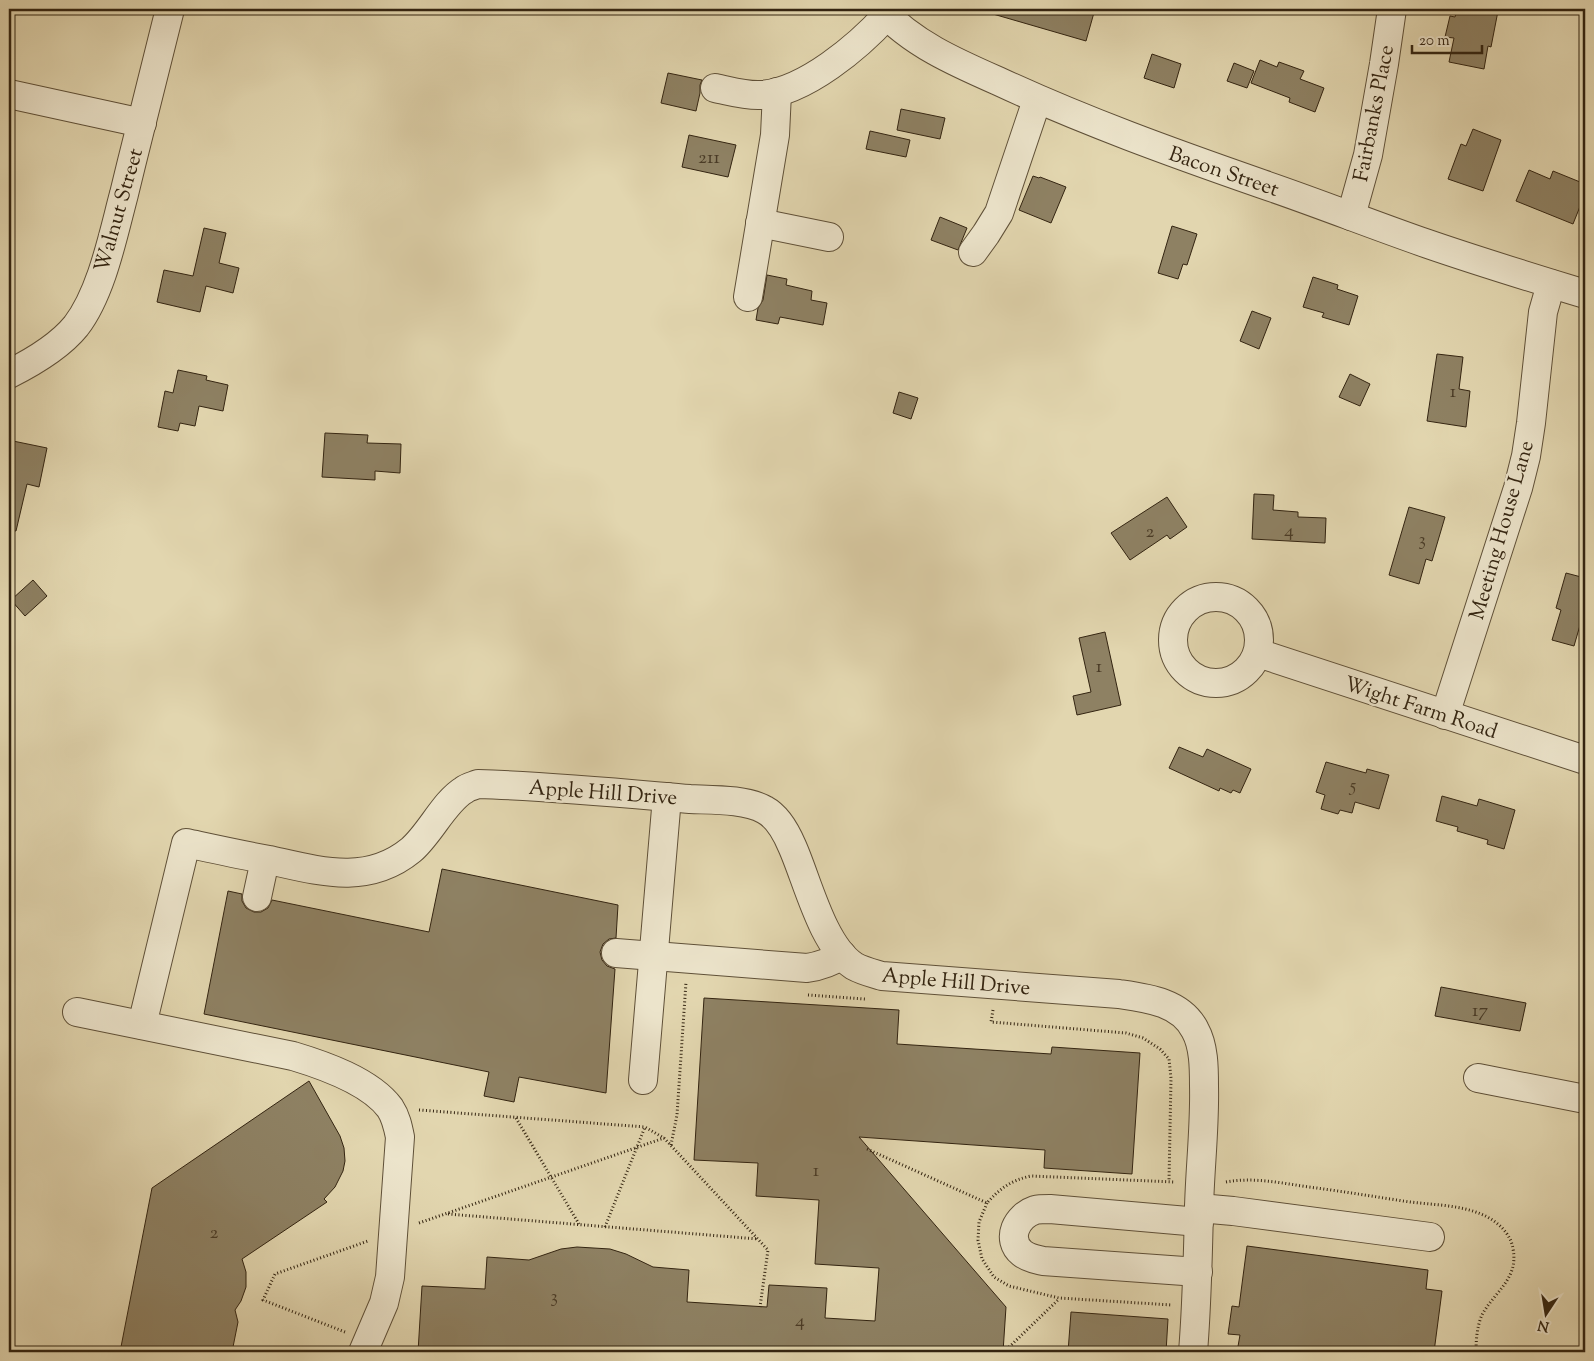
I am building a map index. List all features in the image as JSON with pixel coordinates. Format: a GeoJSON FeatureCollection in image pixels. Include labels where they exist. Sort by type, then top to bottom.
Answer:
{"type":"FeatureCollection","features":[{"type":"Feature","properties":{"kind":"street","name":"Walnut Street"},"geometry":{"type":"LineString","coordinates":[[9,374],[45,353],[64,339],[77,324],[89,305],[109,249],[170,9]]}},
{"type":"Feature","properties":{"kind":"street","name":"Fairbanks Place"},"geometry":{"type":"LineString","coordinates":[[1351,216],[1368,155],[1392,9]]}},
{"type":"Feature","properties":{"kind":"street"},"geometry":{"type":"LineString","coordinates":[[716,88],[742,94],[761,95],[795,86],[838,60],[860,42],[884,12]]}},
{"type":"Feature","properties":{"kind":"street","name":"Bacon Street"},"geometry":{"type":"LineString","coordinates":[[884,12],[911,35],[934,50],[963,66],[1037,100],[1132,138],[1427,243],[1585,294]]}},
{"type":"Feature","properties":{"kind":"street"},"geometry":{"type":"LineString","coordinates":[[748,297],[775,135],[777,92]]}},
{"type":"Feature","properties":{"kind":"street"},"geometry":{"type":"LineString","coordinates":[[9,94],[142,123]]}},
{"type":"Feature","properties":{"kind":"street"},"geometry":{"type":"LineString","coordinates":[[973,252],[999,213],[1037,100]]}},
{"type":"Feature","properties":{"kind":"street"},"geometry":{"type":"LineString","coordinates":[[760,223],[829,237]]}},
{"type":"Feature","properties":{"kind":"street","name":"Meeting House Lane"},"geometry":{"type":"LineString","coordinates":[[1446,715],[1518,488],[1526,456],[1539,338],[1543,312],[1551,284]]}},
{"type":"Feature","properties":{"kind":"street","name":"Wight Farm Road"},"geometry":{"type":"LineString","coordinates":[[1258,653],[1585,760]]}},
{"type":"Feature","properties":{"kind":"street","name":"Apple Hill Drive"},"geometry":{"type":"LineString","coordinates":[[142,1025],[186,843],[335,873],[357,873],[378,869],[395,861],[411,850],[452,800],[463,790],[478,784],[751,804],[765,810],[778,821],[796,856],[822,921],[842,955],[853,965],[867,972],[882,976],[1120,994],[1166,1004],[1184,1015],[1195,1030],[1201,1049],[1204,1072],[1198,1272],[1193,1352]]}},
{"type":"Feature","properties":{"kind":"street"},"geometry":{"type":"LineString","coordinates":[[643,1080],[667,797]]}},
{"type":"Feature","properties":{"kind":"street"},"geometry":{"type":"LineString","coordinates":[[257,897],[265,860]]}},
{"type":"Feature","properties":{"kind":"street"},"geometry":{"type":"LineString","coordinates":[[616,953],[807,968],[821,966],[842,955]]}},
{"type":"Feature","properties":{"kind":"street"},"geometry":{"type":"LineString","coordinates":[[77,1012],[293,1056],[325,1066],[351,1078],[390,1108],[397,1122],[400,1137],[390,1277],[384,1303],[366,1346]]}},
{"type":"Feature","properties":{"kind":"street"},"geometry":{"type":"LineString","coordinates":[[1478,1078],[1585,1099]]}},
{"type":"Feature","properties":{"kind":"street"},"geometry":{"type":"LineString","coordinates":[[1198,1272],[1044,1261],[1027,1257],[1015,1244],[1014,1227],[1026,1214],[1036,1210],[1199,1215],[1233,1211],[1430,1237]]}},
{"type":"Feature","properties":{"kind":"path"},"geometry":{"type":"LineString","coordinates":[[671,1146],[677,1115],[688,959]]}},
{"type":"Feature","properties":{"kind":"path"},"geometry":{"type":"LineString","coordinates":[[803,995],[871,1000]]}},
{"type":"Feature","properties":{"kind":"path"},"geometry":{"type":"LineString","coordinates":[[994,1003],[991,1022],[1126,1033],[1143,1038],[1160,1049],[1169,1059],[1171,1078],[1169,1181]]}},
{"type":"Feature","properties":{"kind":"path"},"geometry":{"type":"LineString","coordinates":[[390,1108],[645,1127],[664,1138],[768,1250],[760,1307]]}},
{"type":"Feature","properties":{"kind":"path"},"geometry":{"type":"LineString","coordinates":[[516,1118],[579,1225]]}},
{"type":"Feature","properties":{"kind":"path"},"geometry":{"type":"LineString","coordinates":[[605,1227],[645,1127]]}},
{"type":"Feature","properties":{"kind":"path"},"geometry":{"type":"LineString","coordinates":[[398,1352],[366,1346],[263,1300],[275,1274],[664,1138]]}},
{"type":"Feature","properties":{"kind":"path"},"geometry":{"type":"LineString","coordinates":[[446,1214],[759,1239]]}},
{"type":"Feature","properties":{"kind":"path"},"geometry":{"type":"LineString","coordinates":[[1004,1352],[1059,1298]]}},
{"type":"Feature","properties":{"kind":"building"},"geometry":{"type":"Polygon","coordinates":[[[994,9],[1095,9],[1086,41],[993,14],[994,9]]]}},
{"type":"Feature","properties":{"kind":"building"},"geometry":{"type":"Polygon","coordinates":[[[1457,9],[1488,9],[1498,11],[1491,47],[1488,46],[1484,69],[1449,62],[1454,38],[1445,37],[1450,16],[1455,17],[1457,9]]]}},
{"type":"Feature","properties":{"kind":"building"},"geometry":{"type":"Polygon","coordinates":[[[1152,54],[1181,64],[1174,88],[1144,78],[1152,54]]]}},
{"type":"Feature","properties":{"kind":"building"},"geometry":{"type":"Polygon","coordinates":[[[1260,60],[1277,67],[1279,62],[1304,71],[1300,79],[1324,88],[1315,112],[1289,102],[1290,98],[1251,83],[1260,60]]]}},
{"type":"Feature","properties":{"kind":"building"},"geometry":{"type":"Polygon","coordinates":[[[1234,63],[1254,71],[1247,88],[1227,81],[1234,63]]]}},
{"type":"Feature","properties":{"kind":"building"},"geometry":{"type":"Polygon","coordinates":[[[668,73],[702,80],[696,111],[661,103],[668,73]]]}},
{"type":"Feature","properties":{"kind":"building"},"geometry":{"type":"Polygon","coordinates":[[[901,109],[945,118],[940,139],[897,130],[901,109]]]}},
{"type":"Feature","properties":{"kind":"building"},"geometry":{"type":"Polygon","coordinates":[[[1473,129],[1501,140],[1483,191],[1448,179],[1461,144],[1466,146],[1473,129]]]}},
{"type":"Feature","properties":{"kind":"building"},"geometry":{"type":"Polygon","coordinates":[[[870,131],[910,140],[906,157],[866,149],[870,131]]]}},
{"type":"Feature","properties":{"kind":"building"},"geometry":{"type":"Polygon","coordinates":[[[689,135],[736,145],[728,177],[682,167],[689,135]]]}},
{"type":"Feature","properties":{"kind":"building"},"geometry":{"type":"Polygon","coordinates":[[[1529,170],[1550,179],[1553,171],[1585,184],[1585,194],[1573,224],[1516,201],[1529,170]]]}},
{"type":"Feature","properties":{"kind":"building"},"geometry":{"type":"Polygon","coordinates":[[[1033,176],[1066,187],[1051,223],[1019,210],[1033,176]]]}},
{"type":"Feature","properties":{"kind":"building"},"geometry":{"type":"Polygon","coordinates":[[[940,217],[967,228],[958,250],[931,240],[940,217]]]}},
{"type":"Feature","properties":{"kind":"building"},"geometry":{"type":"Polygon","coordinates":[[[1172,226],[1197,234],[1187,265],[1183,264],[1178,279],[1158,273],[1172,226]]]}},
{"type":"Feature","properties":{"kind":"building"},"geometry":{"type":"Polygon","coordinates":[[[204,228],[226,233],[219,263],[239,268],[233,293],[206,286],[200,312],[157,302],[164,270],[193,276],[204,228]]]}},
{"type":"Feature","properties":{"kind":"building"},"geometry":{"type":"Polygon","coordinates":[[[767,275],[787,279],[786,285],[812,291],[811,300],[827,303],[823,325],[780,317],[778,324],[756,320],[758,308],[763,300],[767,275]]]}},
{"type":"Feature","properties":{"kind":"building"},"geometry":{"type":"Polygon","coordinates":[[[1313,277],[1338,285],[1337,289],[1358,296],[1349,325],[1322,317],[1324,313],[1303,307],[1313,277]]]}},
{"type":"Feature","properties":{"kind":"building"},"geometry":{"type":"Polygon","coordinates":[[[1252,311],[1271,318],[1259,349],[1240,341],[1252,311]]]}},
{"type":"Feature","properties":{"kind":"building"},"geometry":{"type":"Polygon","coordinates":[[[1437,354],[1463,357],[1459,389],[1470,391],[1466,427],[1427,421],[1437,354]]]}},
{"type":"Feature","properties":{"kind":"building"},"geometry":{"type":"Polygon","coordinates":[[[178,370],[207,376],[206,380],[228,385],[223,411],[199,406],[195,426],[180,423],[178,431],[158,427],[165,391],[173,393],[178,370]]]}},
{"type":"Feature","properties":{"kind":"building"},"geometry":{"type":"Polygon","coordinates":[[[1350,374],[1370,384],[1360,406],[1339,397],[1350,374]]]}},
{"type":"Feature","properties":{"kind":"building"},"geometry":{"type":"Polygon","coordinates":[[[899,392],[918,398],[911,419],[893,413],[899,392]]]}},
{"type":"Feature","properties":{"kind":"building"},"geometry":{"type":"Polygon","coordinates":[[[325,433],[368,435],[367,443],[401,444],[400,473],[375,471],[375,480],[322,477],[325,433]]]}},
{"type":"Feature","properties":{"kind":"building"},"geometry":{"type":"Polygon","coordinates":[[[13,441],[47,448],[39,487],[27,484],[16,531],[9,530],[9,460],[13,441]]]}},
{"type":"Feature","properties":{"kind":"building"},"geometry":{"type":"Polygon","coordinates":[[[1254,494],[1274,495],[1273,510],[1298,512],[1298,517],[1326,518],[1325,543],[1252,539],[1254,494]]]}},
{"type":"Feature","properties":{"kind":"building"},"geometry":{"type":"Polygon","coordinates":[[[1167,497],[1187,527],[1170,539],[1167,535],[1130,560],[1111,533],[1167,497]]]}},
{"type":"Feature","properties":{"kind":"building"},"geometry":{"type":"Polygon","coordinates":[[[1409,507],[1445,517],[1432,561],[1426,559],[1419,584],[1389,575],[1409,507]]]}},
{"type":"Feature","properties":{"kind":"building"},"geometry":{"type":"Polygon","coordinates":[[[1566,573],[1585,578],[1585,608],[1574,646],[1552,640],[1561,610],[1556,608],[1566,573]]]}},
{"type":"Feature","properties":{"kind":"building"},"geometry":{"type":"Polygon","coordinates":[[[33,580],[47,596],[25,616],[11,600],[33,580]]]}},
{"type":"Feature","properties":{"kind":"building"},"geometry":{"type":"Polygon","coordinates":[[[1105,632],[1121,705],[1077,715],[1073,696],[1091,692],[1079,638],[1105,632]]]}},
{"type":"Feature","properties":{"kind":"building"},"geometry":{"type":"Polygon","coordinates":[[[1179,747],[1203,757],[1207,749],[1251,769],[1240,793],[1233,790],[1231,793],[1220,788],[1219,791],[1169,768],[1179,747]]]}},
{"type":"Feature","properties":{"kind":"building"},"geometry":{"type":"Polygon","coordinates":[[[1326,762],[1366,773],[1367,769],[1389,775],[1379,809],[1355,802],[1352,813],[1340,810],[1338,814],[1321,809],[1325,795],[1316,792],[1326,762]]]}},
{"type":"Feature","properties":{"kind":"building"},"geometry":{"type":"Polygon","coordinates":[[[1442,796],[1477,806],[1479,799],[1515,810],[1504,849],[1487,844],[1488,840],[1457,831],[1458,827],[1436,821],[1442,796]]]}},
{"type":"Feature","properties":{"kind":"building"},"geometry":{"type":"Polygon","coordinates":[[[442,869],[618,905],[616,938],[609,939],[603,944],[600,952],[602,960],[607,966],[615,969],[606,1093],[519,1077],[514,1102],[484,1096],[489,1072],[204,1014],[228,891],[242,894],[242,901],[246,908],[254,912],[261,912],[268,908],[272,900],[429,932],[442,869]]]}},
{"type":"Feature","properties":{"kind":"building"},"geometry":{"type":"Polygon","coordinates":[[[1441,987],[1526,1003],[1520,1031],[1435,1016],[1441,987]]]}},
{"type":"Feature","properties":{"kind":"building"},"geometry":{"type":"Polygon","coordinates":[[[704,998],[899,1010],[897,1044],[1051,1054],[1052,1047],[1140,1053],[1132,1174],[1044,1168],[1045,1150],[859,1137],[1006,1307],[1003,1352],[418,1352],[422,1286],[485,1289],[487,1257],[529,1260],[561,1249],[577,1247],[610,1249],[626,1254],[653,1267],[689,1270],[687,1302],[767,1307],[769,1285],[827,1288],[825,1318],[875,1321],[879,1268],[815,1264],[819,1200],[756,1196],[758,1163],[694,1160],[704,998]]]}},
{"type":"Feature","properties":{"kind":"building"},"geometry":{"type":"Polygon","coordinates":[[[309,1081],[340,1136],[344,1148],[345,1161],[343,1171],[335,1187],[324,1199],[327,1202],[242,1259],[246,1272],[246,1287],[241,1301],[235,1310],[238,1322],[232,1352],[120,1352],[152,1188],[309,1081]]]}},
{"type":"Feature","properties":{"kind":"building"},"geometry":{"type":"Polygon","coordinates":[[[1247,1246],[1428,1270],[1426,1289],[1442,1291],[1434,1352],[1237,1352],[1240,1335],[1228,1334],[1232,1306],[1239,1307],[1247,1246]]]}},
{"type":"Feature","properties":{"kind":"building"},"geometry":{"type":"Polygon","coordinates":[[[1071,1312],[1168,1319],[1166,1352],[1068,1352],[1071,1312]]]}}]}
